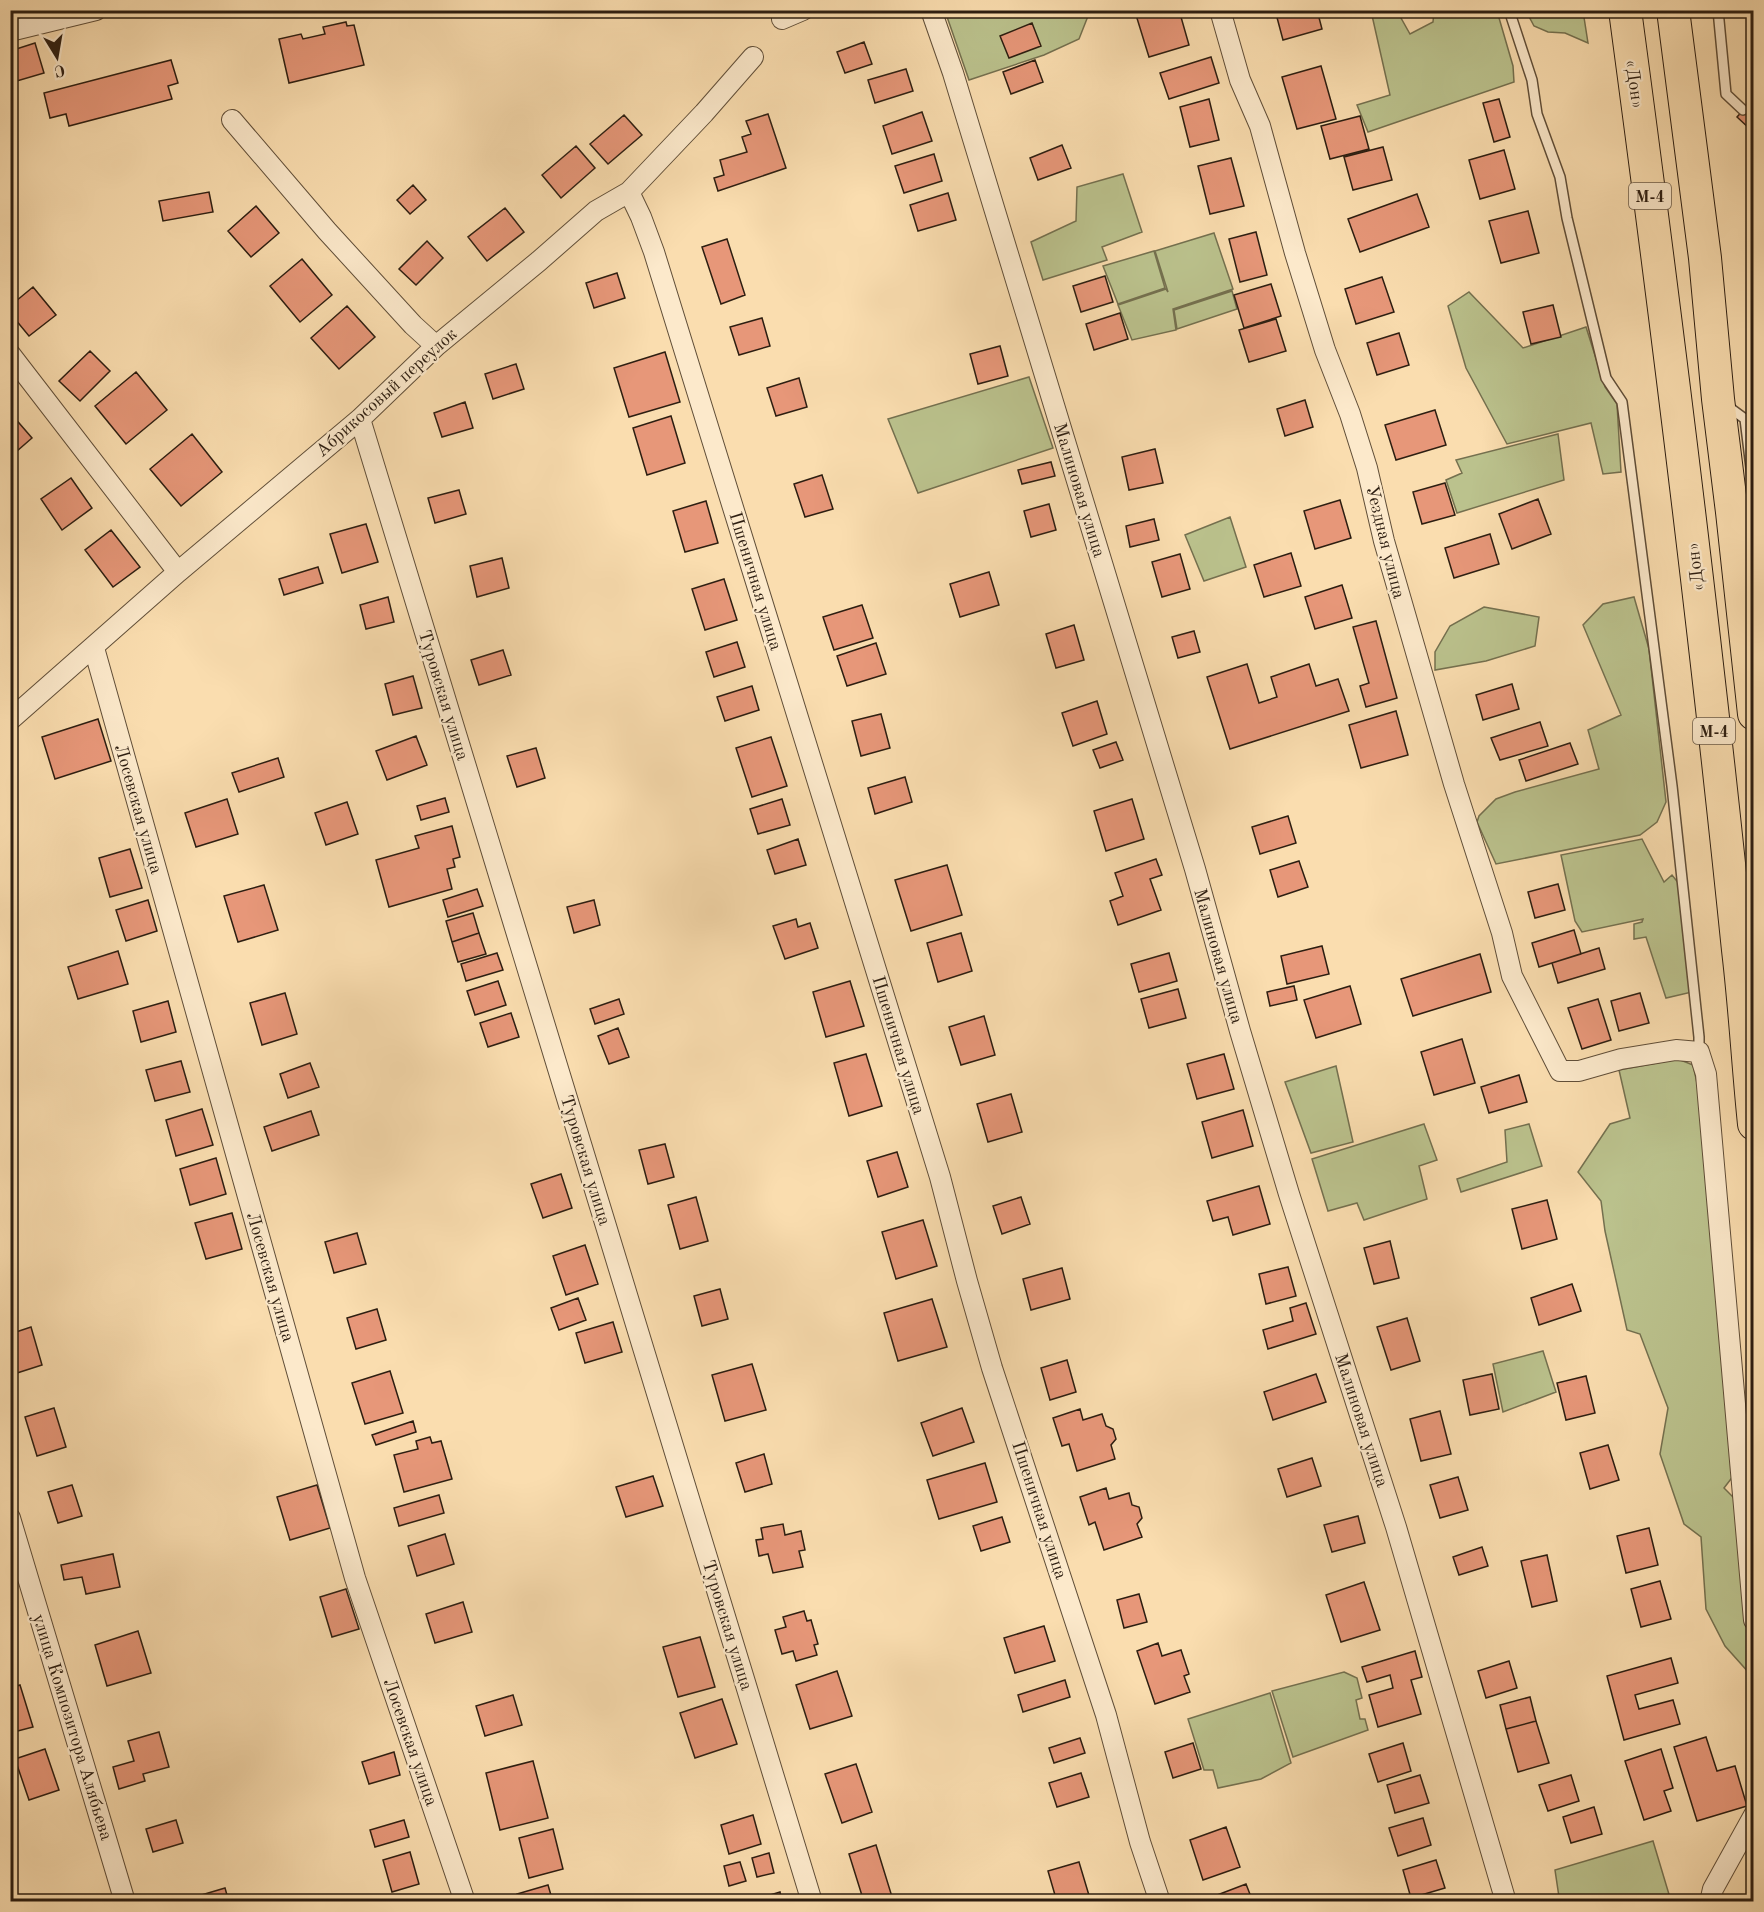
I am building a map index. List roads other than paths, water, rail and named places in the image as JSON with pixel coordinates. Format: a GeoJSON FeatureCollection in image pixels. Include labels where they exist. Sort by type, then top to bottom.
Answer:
{"type":"FeatureCollection","features":[{"type":"Feature","properties":{"kind":"highway","name":"«Дон»"},"geometry":{"type":"LineString","coordinates":[[1625,10],[1699,601],[1739,952],[1754,1124]]}},
{"type":"Feature","properties":{"kind":"highway","name":"М-4"},"geometry":{"type":"LineString","coordinates":[[1673,10],[1702,235],[1754,714]]}},
{"type":"Feature","properties":{"kind":"street"},"geometry":{"type":"LineString","coordinates":[[10,31],[96,10]]}},
{"type":"Feature","properties":{"kind":"street"},"geometry":{"type":"LineString","coordinates":[[782,19],[803,10]]}},
{"type":"Feature","properties":{"kind":"street","name":"Малиновая улица"},"geometry":{"type":"LineString","coordinates":[[931,10],[953,73],[1181,825],[1289,1194],[1396,1527],[1506,1902]]}},
{"type":"Feature","properties":{"kind":"street","name":"Уездная улица"},"geometry":{"type":"LineString","coordinates":[[1220,10],[1240,80],[1260,126],[1325,350],[1350,414],[1367,468],[1384,541],[1454,784],[1502,933],[1512,976],[1560,1071],[1579,1071],[1622,1059],[1677,1050],[1699,1052]]}},
{"type":"Feature","properties":{"kind":"street","name":"Абрикосовый переулок"},"geometry":{"type":"LineString","coordinates":[[10,720],[178,573],[360,419],[436,346],[596,211],[628,192],[753,57]]}},
{"type":"Feature","properties":{"kind":"street"},"geometry":{"type":"LineString","coordinates":[[232,120],[327,231],[413,326],[436,346]]}},
{"type":"Feature","properties":{"kind":"street","name":"Пшеничная улица"},"geometry":{"type":"LineString","coordinates":[[628,192],[641,217],[657,264],[937,1166],[992,1368],[1099,1692],[1140,1842],[1160,1902]]}},
{"type":"Feature","properties":{"kind":"street"},"geometry":{"type":"LineString","coordinates":[[10,354],[178,573]]}},
{"type":"Feature","properties":{"kind":"street","name":"Туровская улица"},"geometry":{"type":"LineString","coordinates":[[360,419],[812,1902]]}},
{"type":"Feature","properties":{"kind":"street","name":"Лосевская улица"},"geometry":{"type":"LineString","coordinates":[[94,648],[355,1578],[465,1902]]}},
{"type":"Feature","properties":{"kind":"street"},"geometry":{"type":"LineString","coordinates":[[1699,1052],[1706,1074],[1754,1620]]}},
{"type":"Feature","properties":{"kind":"street","name":"улица Композитора Алябьева"},"geometry":{"type":"LineString","coordinates":[[10,1518],[125,1902]]}},
{"type":"Feature","properties":{"kind":"street"},"geometry":{"type":"LineString","coordinates":[[1710,1902],[1713,1889],[1754,1815]]}},
{"type":"Feature","properties":{"kind":"lane"},"geometry":{"type":"LineString","coordinates":[[1509,10],[1532,80],[1537,114],[1560,177],[1567,218],[1606,378],[1622,402],[1672,786],[1699,1052]]}},
{"type":"Feature","properties":{"kind":"lane"},"geometry":{"type":"LineString","coordinates":[[1718,10],[1726,94],[1743,110]]}},
{"type":"Feature","properties":{"kind":"lane"},"geometry":{"type":"LineString","coordinates":[[1718,399],[1745,419],[1754,492]]}}]}
